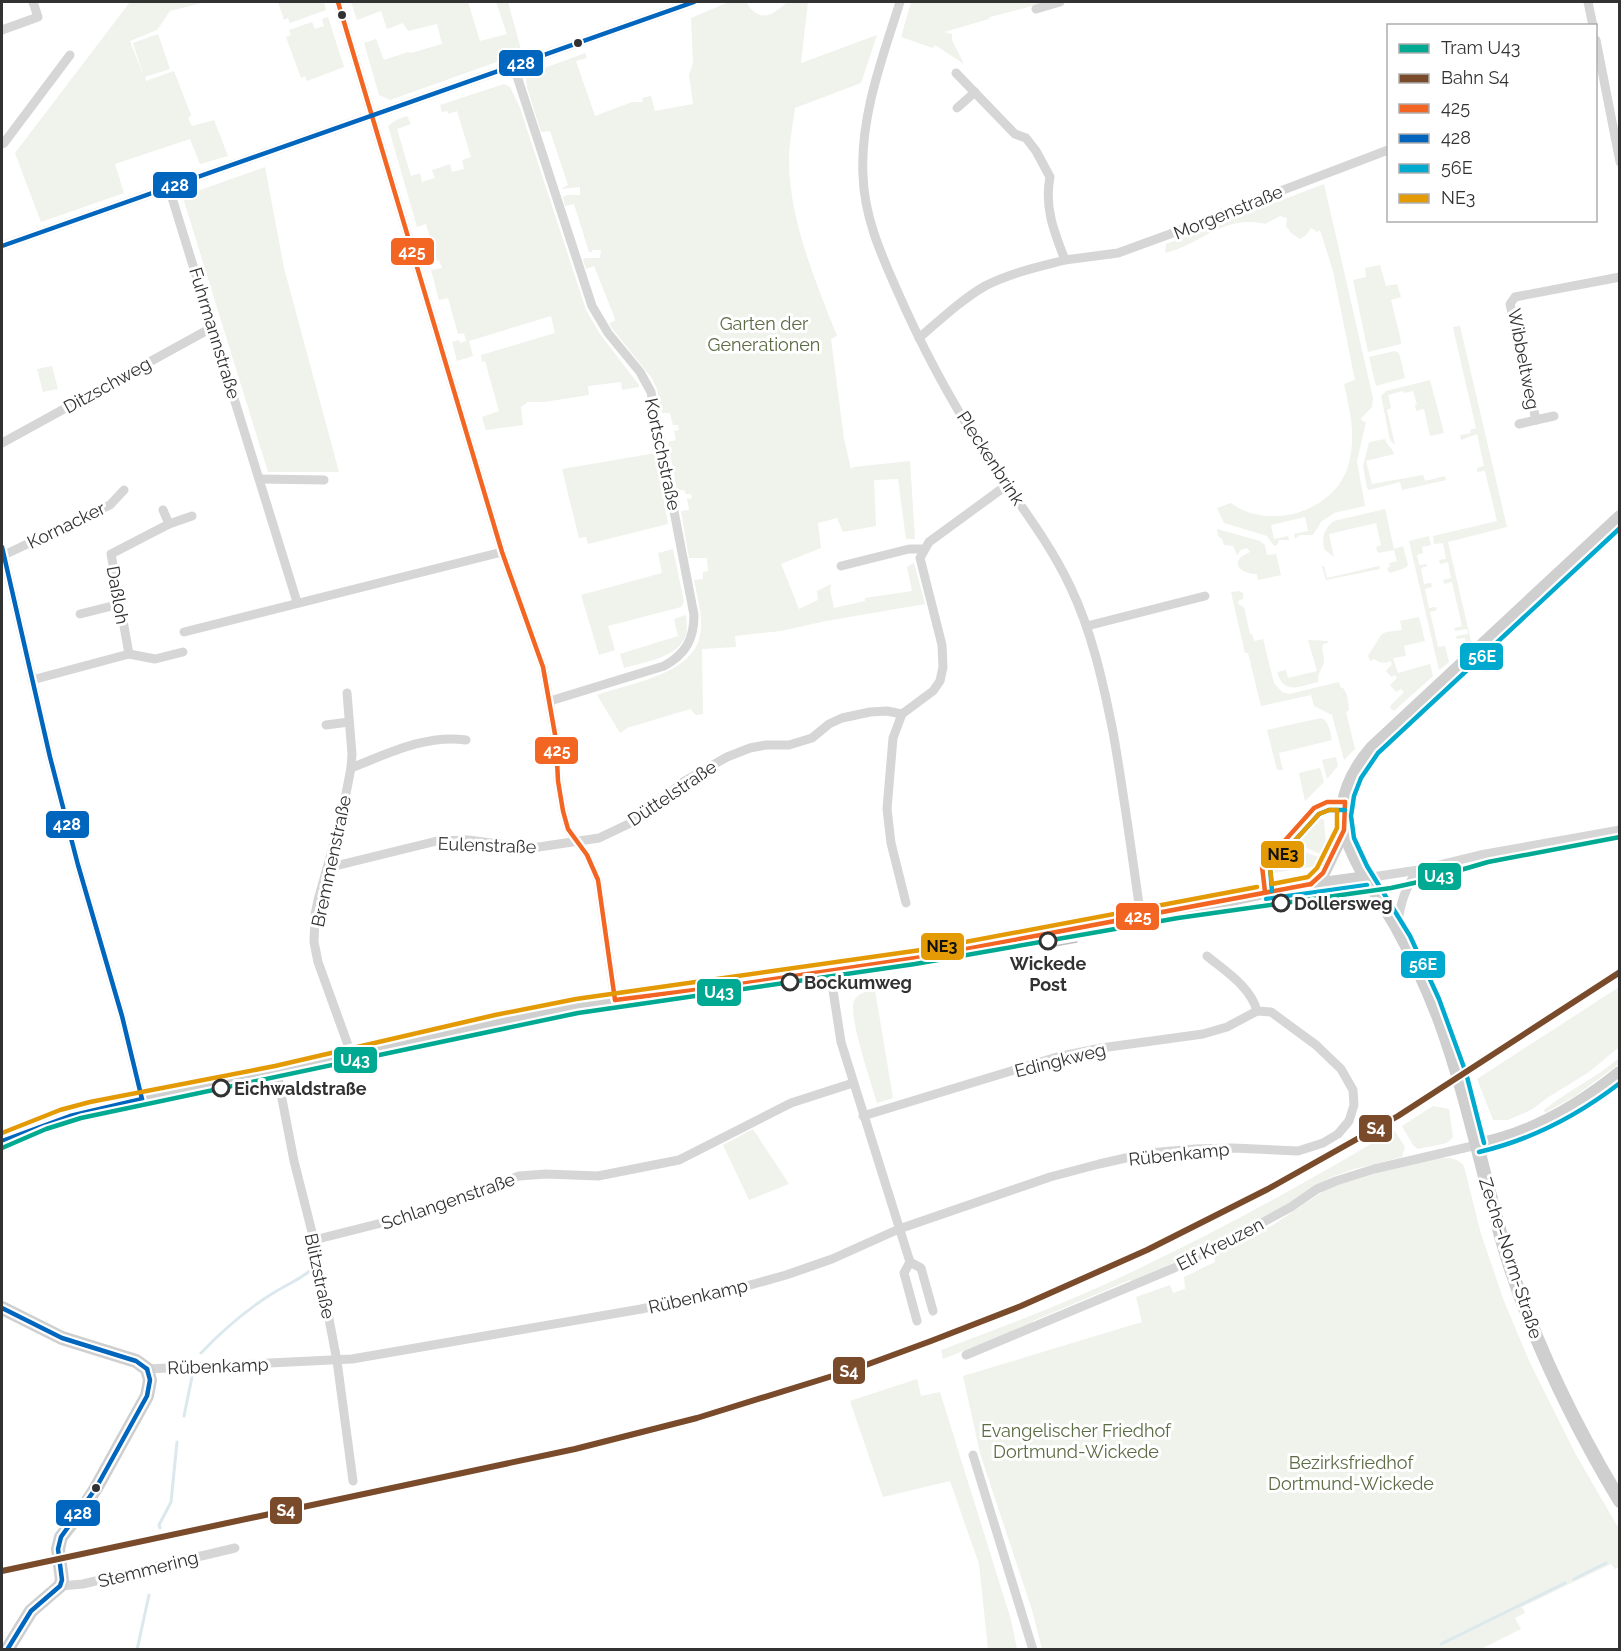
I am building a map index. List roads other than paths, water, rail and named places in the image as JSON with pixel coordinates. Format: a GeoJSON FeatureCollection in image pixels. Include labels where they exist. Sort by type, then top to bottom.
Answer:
{"type":"FeatureCollection","features":[{"type":"Feature","properties":{"kind":"main road"},"geometry":{"type":"LineString","coordinates":[[2,1141],[91,1109],[352,1056],[497,1022],[615,1000],[929,956],[1141,918],[1311,884],[1366,878],[1344,830],[1348,787],[1361,761],[1372,748],[1620,517]]}},
{"type":"Feature","properties":{"kind":"main road"},"geometry":{"type":"LineString","coordinates":[[1311,884],[1323,873],[1344,830]]}},
{"type":"Feature","properties":{"kind":"main road","name":"Zeche-Norm-Straße"},"geometry":{"type":"LineString","coordinates":[[1366,878],[1397,927],[1429,994],[1452,1055],[1510,1266],[1537,1341],[1563,1396],[1617,1492]]}},
{"type":"Feature","properties":{"kind":"main road"},"geometry":{"type":"LineString","coordinates":[[1477,1145],[1499,1141],[1522,1133],[1553,1118],[1585,1099],[1620,1073]]}},
{"type":"Feature","properties":{"kind":"main road","name":"Rübenkamp"},"geometry":{"type":"LineString","coordinates":[[2,1308],[62,1338],[136,1361],[147,1369]]}},
{"type":"Feature","properties":{"kind":"main road"},"geometry":{"type":"LineString","coordinates":[[7,1650],[24,1620],[60,1586],[62,1574],[58,1549],[61,1537],[91,1495],[147,1396],[150,1380],[147,1369]]}},
{"type":"Feature","properties":{"kind":"street"},"geometry":{"type":"LineString","coordinates":[[2,30],[38,17],[33,2]]}},
{"type":"Feature","properties":{"kind":"street"},"geometry":{"type":"LineString","coordinates":[[338,2],[502,552],[538,652],[550,701],[562,811],[568,829],[588,855],[598,880],[615,1000]]}},
{"type":"Feature","properties":{"kind":"street"},"geometry":{"type":"LineString","coordinates":[[2,246],[694,2]]}},
{"type":"Feature","properties":{"kind":"street","name":"Pleckenbrink"},"geometry":{"type":"LineString","coordinates":[[900,2],[867,118],[862,174],[871,224],[881,254],[919,338],[981,447],[1041,534],[1064,575],[1087,626],[1105,693],[1121,776],[1141,918]]}},
{"type":"Feature","properties":{"kind":"street"},"geometry":{"type":"LineString","coordinates":[[1036,9],[1060,2]]}},
{"type":"Feature","properties":{"kind":"street"},"geometry":{"type":"LineString","coordinates":[[1588,2],[1593,24]]}},
{"type":"Feature","properties":{"kind":"street"},"geometry":{"type":"LineString","coordinates":[[2,144],[70,55]]}},
{"type":"Feature","properties":{"kind":"street"},"geometry":{"type":"LineString","coordinates":[[1597,55],[1598,70],[1620,162]]}},
{"type":"Feature","properties":{"kind":"street","name":"Kortschstraße"},"geometry":{"type":"LineString","coordinates":[[514,67],[592,306],[608,333],[640,372],[651,392],[694,615],[690,643],[673,661],[664,666],[550,701]]}},
{"type":"Feature","properties":{"kind":"street"},"geometry":{"type":"LineString","coordinates":[[956,73],[1015,134],[1026,138],[1041,159],[1050,177],[1047,191],[1051,225],[1065,260]]}},
{"type":"Feature","properties":{"kind":"street"},"geometry":{"type":"LineString","coordinates":[[957,108],[975,92]]}},
{"type":"Feature","properties":{"kind":"street","name":"Morgenstraße"},"geometry":{"type":"LineString","coordinates":[[919,338],[965,300],[985,287],[1032,268],[1132,249],[1387,151]]}},
{"type":"Feature","properties":{"kind":"street","name":"Fuhrmannstraße"},"geometry":{"type":"LineString","coordinates":[[169,188],[261,479],[297,603]]}},
{"type":"Feature","properties":{"kind":"street","name":"Wibbeltweg"},"geometry":{"type":"LineString","coordinates":[[1536,420],[1510,304],[1515,297],[1620,277]]}},
{"type":"Feature","properties":{"kind":"street","name":"Ditzschweg"},"geometry":{"type":"LineString","coordinates":[[2,443],[213,327]]}},
{"type":"Feature","properties":{"kind":"street","name":"Wibbeltweg"},"geometry":{"type":"LineString","coordinates":[[1519,424],[1554,416]]}},
{"type":"Feature","properties":{"kind":"street"},"geometry":{"type":"LineString","coordinates":[[261,479],[324,480]]}},
{"type":"Feature","properties":{"kind":"street"},"geometry":{"type":"LineString","coordinates":[[906,903],[891,843],[887,809],[893,738],[902,714],[933,691],[940,681],[943,667],[942,645],[920,558],[929,542],[1006,485]]}},
{"type":"Feature","properties":{"kind":"street","name":"Kornacker"},"geometry":{"type":"LineString","coordinates":[[3,551],[110,504],[124,490]]}},
{"type":"Feature","properties":{"kind":"street"},"geometry":{"type":"LineString","coordinates":[[163,510],[169,524]]}},
{"type":"Feature","properties":{"kind":"street","name":"Daßloh"},"geometry":{"type":"LineString","coordinates":[[129,654],[111,554],[169,524],[192,516]]}},
{"type":"Feature","properties":{"kind":"street"},"geometry":{"type":"LineString","coordinates":[[841,566],[909,549],[924,549]]}},
{"type":"Feature","properties":{"kind":"street"},"geometry":{"type":"LineString","coordinates":[[3,551],[48,751],[122,1016],[142,1099]]}},
{"type":"Feature","properties":{"kind":"street"},"geometry":{"type":"LineString","coordinates":[[184,632],[502,552]]}},
{"type":"Feature","properties":{"kind":"street"},"geometry":{"type":"LineString","coordinates":[[2,595],[13,593]]}},
{"type":"Feature","properties":{"kind":"street"},"geometry":{"type":"LineString","coordinates":[[1087,626],[1205,596]]}},
{"type":"Feature","properties":{"kind":"street"},"geometry":{"type":"LineString","coordinates":[[80,614],[120,604]]}},
{"type":"Feature","properties":{"kind":"street"},"geometry":{"type":"LineString","coordinates":[[32,680],[129,654],[155,659],[183,652]]}},
{"type":"Feature","properties":{"kind":"street","name":"Bremmenstraße"},"geometry":{"type":"LineString","coordinates":[[347,693],[351,768],[315,915],[314,942],[318,962],[352,1056]]}},
{"type":"Feature","properties":{"kind":"street","name":"Düttelstraße"},"geometry":{"type":"LineString","coordinates":[[578,843],[599,838],[639,819],[683,782],[742,751],[766,745],[789,745],[812,738],[829,724],[842,718],[870,712],[887,711],[902,714]]}},
{"type":"Feature","properties":{"kind":"street"},"geometry":{"type":"LineString","coordinates":[[326,725],[349,722]]}},
{"type":"Feature","properties":{"kind":"street"},"geometry":{"type":"LineString","coordinates":[[351,768],[406,747],[450,738],[466,740]]}},
{"type":"Feature","properties":{"kind":"street"},"geometry":{"type":"LineString","coordinates":[[1366,878],[1620,830]]}},
{"type":"Feature","properties":{"kind":"street","name":"Eulenstraße"},"geometry":{"type":"LineString","coordinates":[[327,868],[437,841],[468,840],[532,848],[578,843]]}},
{"type":"Feature","properties":{"kind":"street"},"geometry":{"type":"LineString","coordinates":[[1397,927],[1407,885],[1418,870]]}},
{"type":"Feature","properties":{"kind":"street"},"geometry":{"type":"LineString","coordinates":[[1207,956],[1231,975],[1250,995],[1257,1011]]}},
{"type":"Feature","properties":{"kind":"street"},"geometry":{"type":"LineString","coordinates":[[830,971],[841,1042],[853,1083],[910,1262],[921,1268],[933,1311]]}},
{"type":"Feature","properties":{"kind":"street","name":"Rübenkamp"},"geometry":{"type":"LineString","coordinates":[[147,1369],[338,1361],[561,1323],[736,1289],[786,1275],[832,1259],[899,1229],[1050,1177],[1148,1154],[1213,1148],[1288,1151],[1307,1149],[1323,1143],[1338,1134],[1349,1121],[1354,1105],[1353,1090],[1341,1069],[1316,1045],[1271,1012],[1257,1011]]}},
{"type":"Feature","properties":{"kind":"street","name":"Edingkweg"},"geometry":{"type":"LineString","coordinates":[[863,1116],[1057,1057],[1101,1048],[1203,1034],[1227,1027],[1257,1011]]}},
{"type":"Feature","properties":{"kind":"street","name":"Blitzstraße"},"geometry":{"type":"LineString","coordinates":[[277,1072],[338,1361],[353,1481]]}},
{"type":"Feature","properties":{"kind":"street","name":"Schlangenstraße"},"geometry":{"type":"LineString","coordinates":[[314,1240],[413,1215],[519,1176],[546,1174],[598,1176],[679,1160],[790,1103],[853,1083]]}},
{"type":"Feature","properties":{"kind":"street"},"geometry":{"type":"LineString","coordinates":[[2,1132],[34,1128]]}},
{"type":"Feature","properties":{"kind":"street","name":"Elf Kreuzen"},"geometry":{"type":"LineString","coordinates":[[966,1355],[1174,1268],[1238,1236],[1291,1207],[1317,1189],[1336,1181],[1374,1169],[1477,1145]]}},
{"type":"Feature","properties":{"kind":"street"},"geometry":{"type":"LineString","coordinates":[[910,1262],[904,1273],[917,1321]]}},
{"type":"Feature","properties":{"kind":"street"},"geometry":{"type":"LineString","coordinates":[[973,1455],[1033,1650]]}},
{"type":"Feature","properties":{"kind":"street","name":"Stemmering"},"geometry":{"type":"LineString","coordinates":[[60,1586],[83,1584],[235,1548]]}},
{"type":"Feature","properties":{"kind":"waterway"},"geometry":{"type":"LineString","coordinates":[[201,1353],[225,1329],[252,1308],[311,1270]]}},
{"type":"Feature","properties":{"kind":"waterway"},"geometry":{"type":"LineString","coordinates":[[184,1416],[192,1377]]}},
{"type":"Feature","properties":{"kind":"waterway"},"geometry":{"type":"LineString","coordinates":[[160,1528],[159,1525],[171,1502],[177,1442]]}},
{"type":"Feature","properties":{"kind":"waterway"},"geometry":{"type":"LineString","coordinates":[[1574,1579],[1606,1563]]}},
{"type":"Feature","properties":{"kind":"waterway"},"geometry":{"type":"LineString","coordinates":[[1441,1644],[1565,1583]]}},
{"type":"Feature","properties":{"kind":"waterway"},"geometry":{"type":"LineString","coordinates":[[137,1650],[149,1595]]}},
{"type":"Feature","properties":{"kind":"tram line","name":"U43"},"geometry":{"type":"LineString","coordinates":[[2,1148],[46,1129],[81,1118],[578,1013],[915,964],[1178,918],[1391,888],[1488,862],[1620,837]]}},
{"type":"Feature","properties":{"kind":"tram line"},"geometry":{"type":"LineString","coordinates":[[1049,947],[1077,942]]}},
{"type":"Feature","properties":{"kind":"rail line","name":"S4"},"geometry":{"type":"LineString","coordinates":[[2,1571],[575,1449],[697,1418],[855,1369],[931,1341],[1021,1306],[1147,1250],[1268,1189],[1398,1116],[1620,972]]}},
{"type":"Feature","properties":{"kind":"place","name":"Dollersweg"},"geometry":{"type":"Point","coordinates":[1281,903]}},
{"type":"Feature","properties":{"kind":"place","name":"Wickede Post"},"geometry":{"type":"Point","coordinates":[1048,941]}},
{"type":"Feature","properties":{"kind":"place","name":"Bockumweg"},"geometry":{"type":"Point","coordinates":[790,982]}},
{"type":"Feature","properties":{"kind":"place","name":"Eichwaldstraße"},"geometry":{"type":"Point","coordinates":[221,1088]}},
{"type":"Feature","properties":{"kind":"park label","name":"Garten der Generationen"},"geometry":{"type":"Point","coordinates":[764,333]}},
{"type":"Feature","properties":{"kind":"park label","name":"Evangelischer Friedhof Dortmund-Wickede"},"geometry":{"type":"Point","coordinates":[1076,1440]}},
{"type":"Feature","properties":{"kind":"park label","name":"Bezirksfriedhof Dortmund-Wickede"},"geometry":{"type":"Point","coordinates":[1351,1472]}}]}
